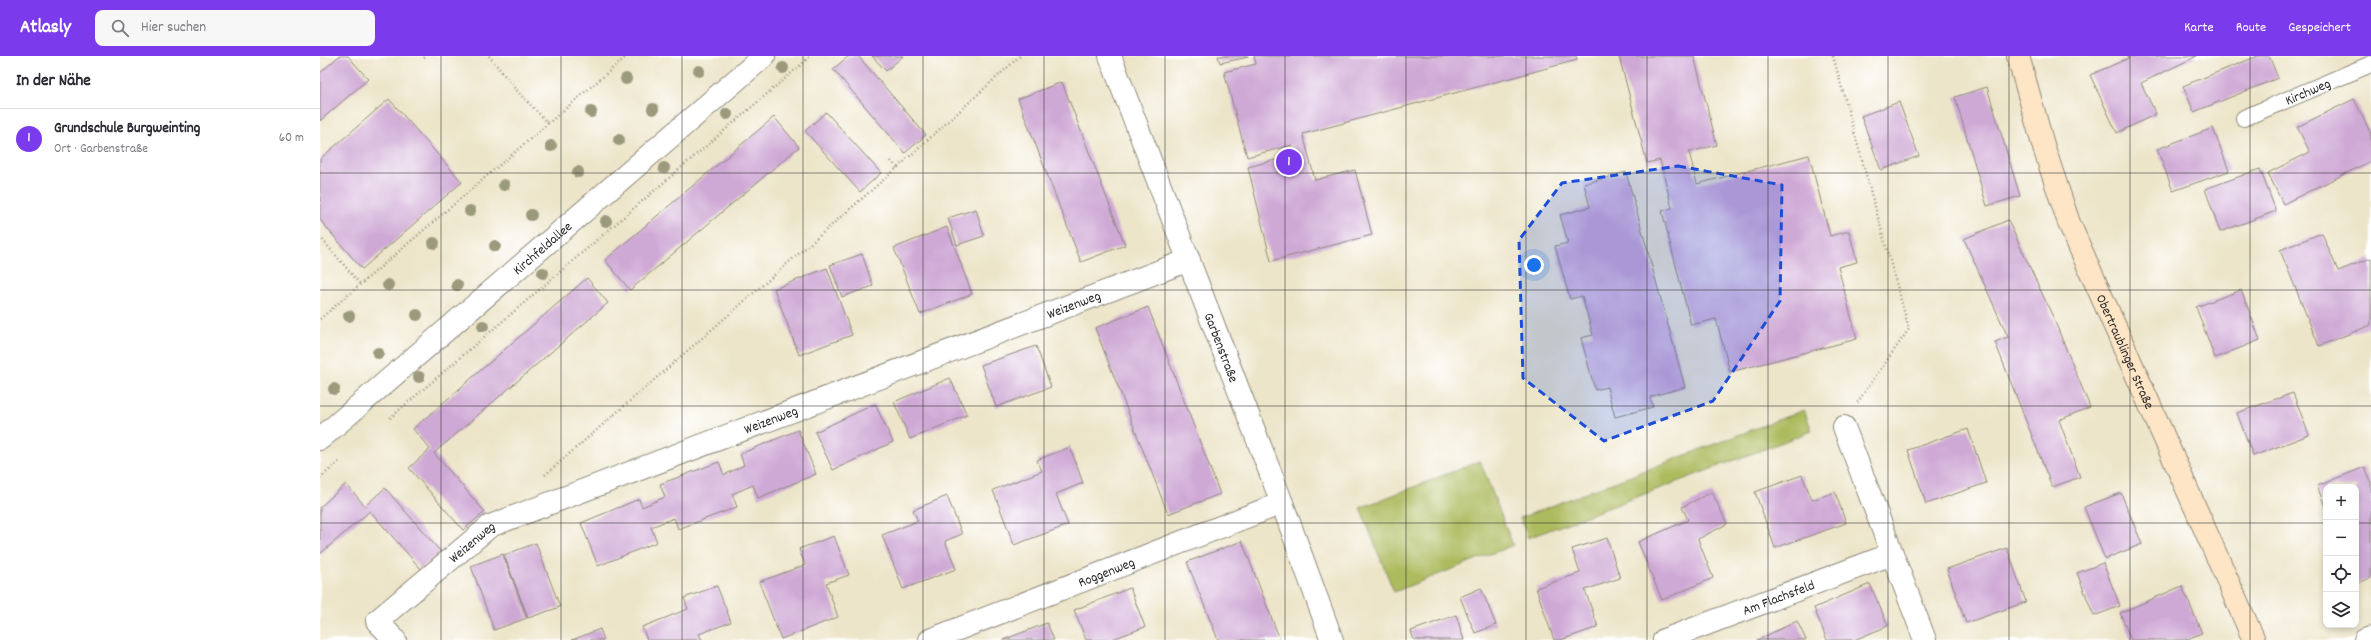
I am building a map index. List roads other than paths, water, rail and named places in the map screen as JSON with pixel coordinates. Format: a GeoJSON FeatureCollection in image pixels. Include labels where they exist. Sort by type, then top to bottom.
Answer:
{"type":"FeatureCollection","features":[{"type":"Feature","properties":{"kind":"street","name":"Kirchfeldallee"},"geometry":{"type":"LineString","coordinates":[[320,439],[764,56]]}},
{"type":"Feature","properties":{"kind":"street","name":"Garbenstraße"},"geometry":{"type":"LineString","coordinates":[[1110,56],[1282,503],[1332,640]]}},
{"type":"Feature","properties":{"kind":"street","name":"Obertraublinger Straße"},"geometry":{"type":"LineString","coordinates":[[2018,56],[2070,223],[2254,640]]}},
{"type":"Feature","properties":{"kind":"street","name":"Weizenweg"},"geometry":{"type":"LineString","coordinates":[[395,640],[377,621],[490,526],[1189,260]]}},
{"type":"Feature","properties":{"kind":"street"},"geometry":{"type":"LineString","coordinates":[[1844,427],[1925,640]]}},
{"type":"Feature","properties":{"kind":"street","name":"Roggenweg"},"geometry":{"type":"LineString","coordinates":[[930,640],[1282,503]]}},
{"type":"Feature","properties":{"kind":"street","name":"Am Flachsfeld"},"geometry":{"type":"LineString","coordinates":[[1664,640],[1892,554]]}},
{"type":"Feature","properties":{"kind":"street"},"geometry":{"type":"LineString","coordinates":[[2366,640],[2371,638]]}},
{"type":"Feature","properties":{"kind":"lane","name":"Kirchweg"},"geometry":{"type":"LineString","coordinates":[[2244,118],[2371,64]]}},
{"type":"Feature","properties":{"kind":"place","name":"Grundschule Burgweinting"},"geometry":{"type":"Point","coordinates":[1289,162]}}]}
